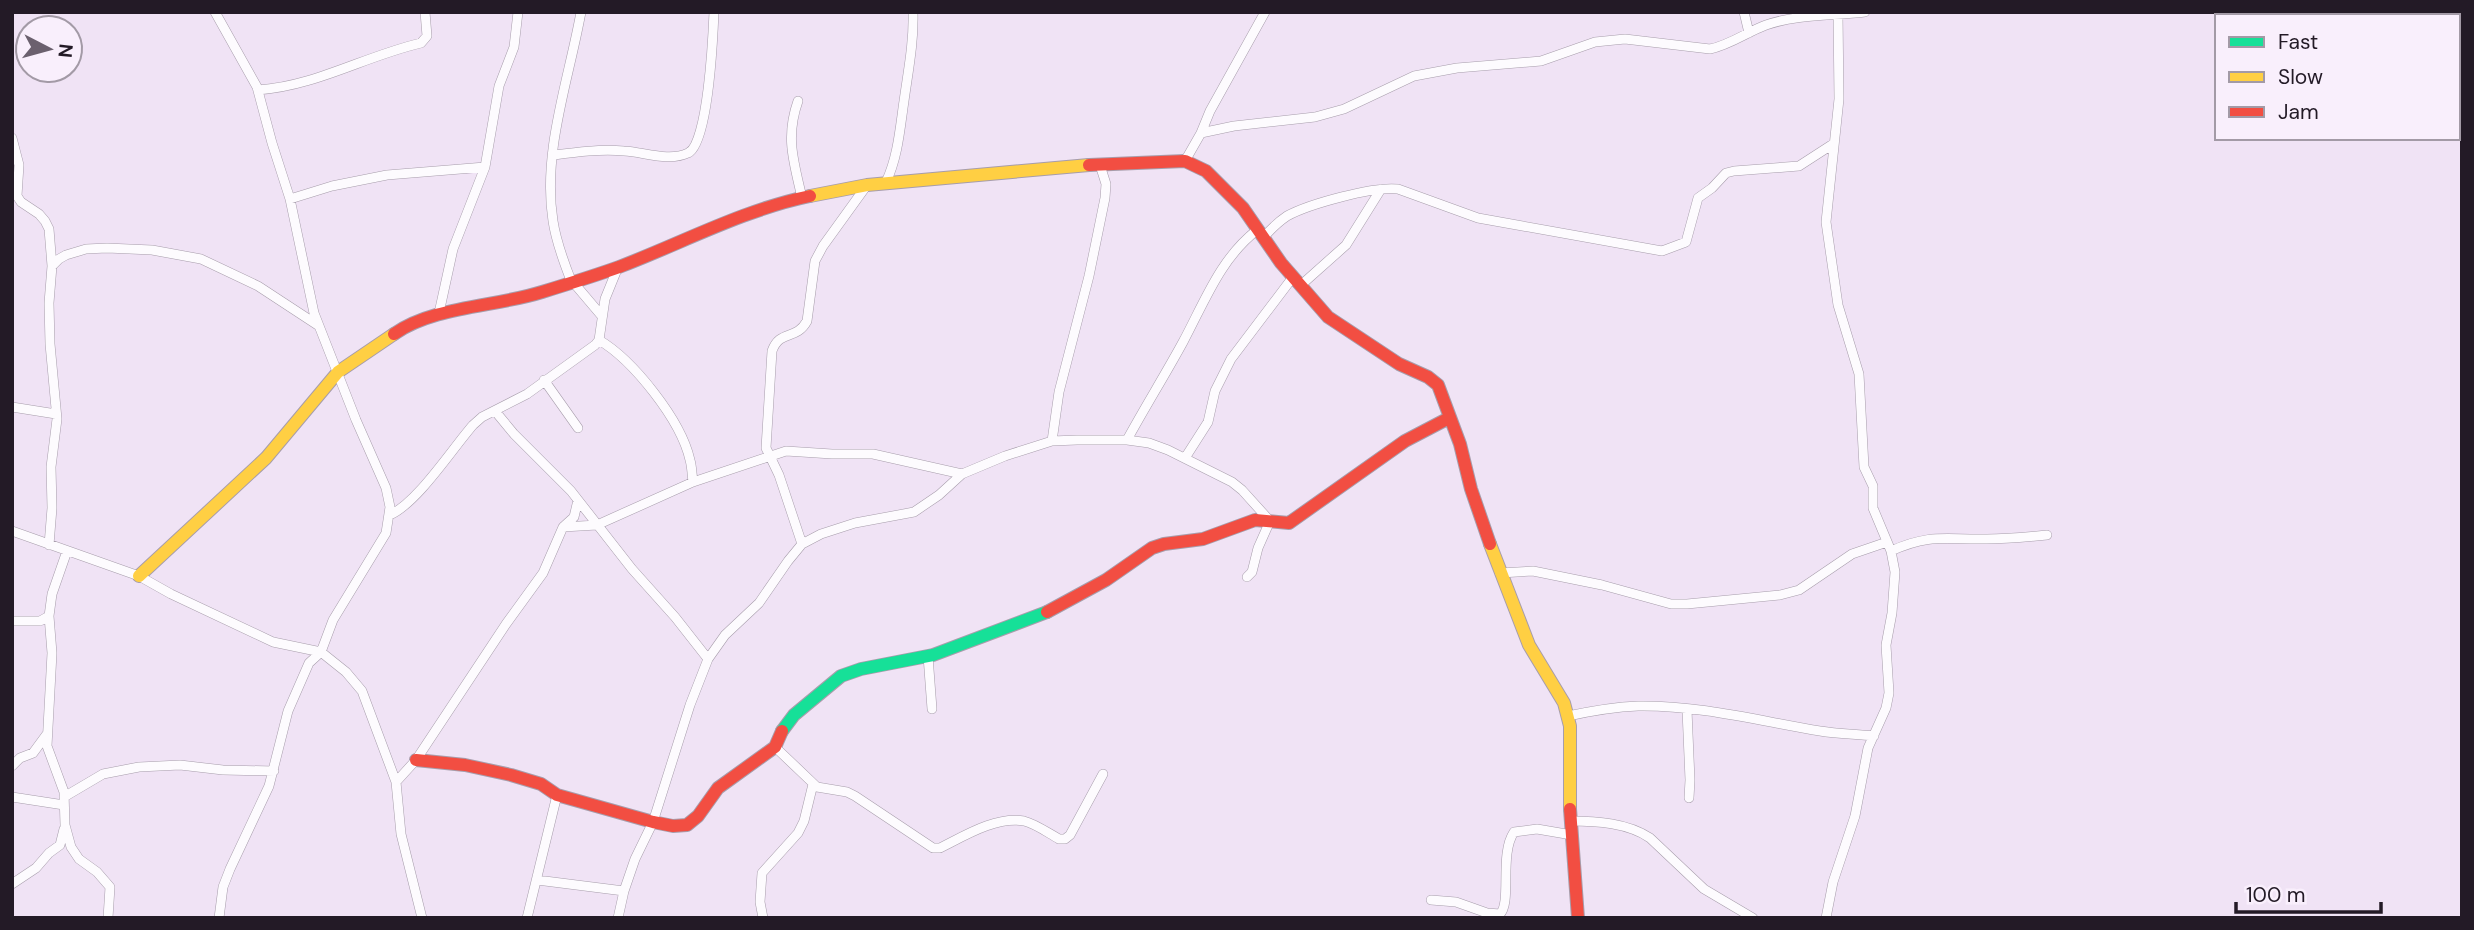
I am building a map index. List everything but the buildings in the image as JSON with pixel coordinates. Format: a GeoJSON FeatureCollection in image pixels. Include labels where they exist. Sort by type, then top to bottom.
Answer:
{"type":"FeatureCollection","features":[{"type":"Feature","properties":{"kind":"street"},"geometry":{"type":"LineString","coordinates":[[215,12],[245,62],[258,90],[290,199],[318,326],[386,488],[390,515],[386,533],[333,620],[321,652],[309,663],[288,711],[278,742],[274,771],[223,887],[219,918]]}},
{"type":"Feature","properties":{"kind":"street"},"geometry":{"type":"LineString","coordinates":[[258,90],[293,86],[320,79],[375,57],[421,43],[427,36],[425,12]]}},
{"type":"Feature","properties":{"kind":"street"},"geometry":{"type":"LineString","coordinates":[[439,313],[453,249],[485,167],[498,90],[514,47],[518,12]]}},
{"type":"Feature","properties":{"kind":"street"},"geometry":{"type":"LineString","coordinates":[[581,12],[561,100],[551,186],[553,223],[573,283],[601,316]]}},
{"type":"Feature","properties":{"kind":"street"},"geometry":{"type":"LineString","coordinates":[[554,155],[602,150],[664,156],[688,153],[695,149],[707,102],[715,12]]}},
{"type":"Feature","properties":{"kind":"street"},"geometry":{"type":"LineString","coordinates":[[886,182],[893,168],[897,148],[910,56],[913,12]]}},
{"type":"Feature","properties":{"kind":"street"},"geometry":{"type":"LineString","coordinates":[[1185,161],[1265,12]]}},
{"type":"Feature","properties":{"kind":"street"},"geometry":{"type":"LineString","coordinates":[[1744,12],[1749,33]]}},
{"type":"Feature","properties":{"kind":"street"},"geometry":{"type":"LineString","coordinates":[[1201,133],[1234,126],[1315,117],[1344,109],[1414,76],[1457,68],[1541,61],[1595,42],[1625,39],[1721,47],[1776,23],[1865,12]]}},
{"type":"Feature","properties":{"kind":"street"},"geometry":{"type":"LineString","coordinates":[[1826,918],[1833,882],[1855,816],[1868,748],[1886,708],[1889,693],[1886,645],[1895,572],[1889,547],[1873,508],[1874,486],[1864,467],[1859,374],[1838,305],[1829,246],[1826,211],[1839,99],[1838,14]]}},
{"type":"Feature","properties":{"kind":"street"},"geometry":{"type":"LineString","coordinates":[[798,101],[791,120],[790,139],[802,198]]}},
{"type":"Feature","properties":{"kind":"street"},"geometry":{"type":"LineString","coordinates":[[12,138],[19,165],[17,196],[21,202],[39,214],[49,229],[52,266],[50,344],[56,414],[51,467],[49,545]]}},
{"type":"Feature","properties":{"kind":"street"},"geometry":{"type":"LineString","coordinates":[[1127,440],[1184,341],[1197,311],[1220,271],[1238,247],[1288,216],[1330,201],[1381,189],[1398,188],[1478,218],[1662,251],[1686,242],[1698,198],[1726,173],[1799,166],[1833,144]]}},
{"type":"Feature","properties":{"kind":"street"},"geometry":{"type":"LineString","coordinates":[[139,576],[266,458],[338,372],[400,330],[439,313],[492,305],[573,283],[727,222],[802,198],[886,182],[1100,164],[1185,161],[1206,171],[1250,215],[1260,234],[1328,317],[1399,365],[1428,377],[1438,385],[1460,444],[1471,489],[1524,635],[1564,703],[1568,716],[1570,821],[1578,918]]}},
{"type":"Feature","properties":{"kind":"street"},"geometry":{"type":"LineString","coordinates":[[1052,442],[1059,392],[1089,276],[1105,198],[1106,184],[1100,164]]}},
{"type":"Feature","properties":{"kind":"street"},"geometry":{"type":"LineString","coordinates":[[290,199],[332,186],[387,174],[485,167]]}},
{"type":"Feature","properties":{"kind":"street"},"geometry":{"type":"LineString","coordinates":[[802,544],[779,475],[766,448],[772,351],[775,343],[784,336],[799,333],[803,328],[807,321],[815,261],[867,185]]}},
{"type":"Feature","properties":{"kind":"street"},"geometry":{"type":"LineString","coordinates":[[1185,458],[1208,422],[1215,391],[1231,359],[1296,281],[1334,258],[1346,245],[1381,189]]}},
{"type":"Feature","properties":{"kind":"street"},"geometry":{"type":"LineString","coordinates":[[52,266],[66,254],[86,249],[183,254],[238,275],[318,326]]}},
{"type":"Feature","properties":{"kind":"street"},"geometry":{"type":"LineString","coordinates":[[390,515],[412,497],[482,417],[527,394],[544,380],[576,361],[599,340],[601,316],[618,267]]}},
{"type":"Feature","properties":{"kind":"street"},"geometry":{"type":"LineString","coordinates":[[599,340],[630,364],[674,421],[690,460],[693,482]]}},
{"type":"Feature","properties":{"kind":"street"},"geometry":{"type":"LineString","coordinates":[[544,380],[578,428]]}},
{"type":"Feature","properties":{"kind":"street"},"geometry":{"type":"LineString","coordinates":[[12,407],[56,414]]}},
{"type":"Feature","properties":{"kind":"street"},"geometry":{"type":"LineString","coordinates":[[495,411],[579,500],[708,659]]}},
{"type":"Feature","properties":{"kind":"street"},"geometry":{"type":"LineString","coordinates":[[416,760],[465,765],[511,775],[541,784],[557,795],[653,822],[673,826],[687,825],[698,816],[718,788],[775,747],[784,727],[794,715],[841,676],[861,669],[928,656],[1049,611],[1106,580],[1152,548],[1210,537],[1243,522],[1255,520],[1289,523],[1405,441],[1449,418]]}},
{"type":"Feature","properties":{"kind":"street"},"geometry":{"type":"LineString","coordinates":[[618,918],[635,859],[653,822],[690,705],[708,659],[725,635],[759,603],[802,544],[821,534],[855,523],[914,512],[939,495],[962,474],[1005,456],[1052,442],[1127,440],[1149,443],[1232,482],[1270,521]]}},
{"type":"Feature","properties":{"kind":"street"},"geometry":{"type":"LineString","coordinates":[[563,527],[597,525],[693,482],[786,451],[873,454],[962,474]]}},
{"type":"Feature","properties":{"kind":"street"},"geometry":{"type":"LineString","coordinates":[[396,782],[416,760],[543,573],[563,527],[574,517],[579,500]]}},
{"type":"Feature","properties":{"kind":"street"},"geometry":{"type":"LineString","coordinates":[[1247,577],[1252,572],[1258,548],[1270,521]]}},
{"type":"Feature","properties":{"kind":"street"},"geometry":{"type":"LineString","coordinates":[[12,531],[139,576],[261,637],[285,646],[321,652],[346,672],[362,691],[396,782],[401,834],[422,918]]}},
{"type":"Feature","properties":{"kind":"street"},"geometry":{"type":"LineString","coordinates":[[1500,573],[1533,571],[1602,585],[1671,604],[1687,604],[1780,595],[1799,590],[1852,554],[1918,540],[1935,537],[1987,539],[2047,535]]}},
{"type":"Feature","properties":{"kind":"street"},"geometry":{"type":"LineString","coordinates":[[12,884],[36,868],[60,845],[65,825],[62,783],[47,746],[47,734],[51,653],[49,616],[52,594],[67,551]]}},
{"type":"Feature","properties":{"kind":"street"},"geometry":{"type":"LineString","coordinates":[[12,621],[40,621],[49,616]]}},
{"type":"Feature","properties":{"kind":"street"},"geometry":{"type":"LineString","coordinates":[[928,656],[932,709]]}},
{"type":"Feature","properties":{"kind":"street"},"geometry":{"type":"LineString","coordinates":[[1568,716],[1607,708],[1639,706],[1731,715],[1823,731],[1874,736]]}},
{"type":"Feature","properties":{"kind":"street"},"geometry":{"type":"LineString","coordinates":[[1687,710],[1689,798]]}},
{"type":"Feature","properties":{"kind":"street"},"geometry":{"type":"LineString","coordinates":[[12,766],[20,758],[33,753],[47,734]]}},
{"type":"Feature","properties":{"kind":"street"},"geometry":{"type":"LineString","coordinates":[[775,747],[813,784],[822,789],[847,792],[891,818],[927,845],[940,848],[986,827],[1007,822],[1023,821],[1059,839],[1065,839],[1070,835],[1103,775]]}},
{"type":"Feature","properties":{"kind":"street"},"geometry":{"type":"LineString","coordinates":[[12,797],[64,801],[103,774],[139,767],[180,765],[223,770],[274,771]]}},
{"type":"Feature","properties":{"kind":"street"},"geometry":{"type":"LineString","coordinates":[[763,918],[760,902],[762,873],[798,833],[804,821],[813,784]]}},
{"type":"Feature","properties":{"kind":"street"},"geometry":{"type":"LineString","coordinates":[[527,918],[557,795]]}},
{"type":"Feature","properties":{"kind":"street"},"geometry":{"type":"LineString","coordinates":[[1570,821],[1610,824],[1641,832],[1704,889],[1753,918]]}},
{"type":"Feature","properties":{"kind":"street"},"geometry":{"type":"LineString","coordinates":[[65,825],[77,857],[110,885],[108,918]]}},
{"type":"Feature","properties":{"kind":"street"},"geometry":{"type":"LineString","coordinates":[[1431,900],[1456,902],[1487,913],[1500,914],[1505,905],[1506,855],[1514,832],[1536,830],[1572,835]]}},
{"type":"Feature","properties":{"kind":"street"},"geometry":{"type":"LineString","coordinates":[[537,880],[624,891]]}},
{"type":"Feature","properties":{"kind":"traffic: fast"},"geometry":{"type":"LineString","coordinates":[[782,731],[794,715],[841,676],[861,669],[933,655],[1047,612]]}},
{"type":"Feature","properties":{"kind":"traffic: slow"},"geometry":{"type":"LineString","coordinates":[[810,196],[867,185],[1089,165]]}},
{"type":"Feature","properties":{"kind":"traffic: slow"},"geometry":{"type":"LineString","coordinates":[[139,576],[266,458],[338,372],[394,334]]}},
{"type":"Feature","properties":{"kind":"traffic: slow"},"geometry":{"type":"LineString","coordinates":[[1490,544],[1529,645],[1564,703],[1570,726],[1570,809]]}},
{"type":"Feature","properties":{"kind":"traffic: jam"},"geometry":{"type":"LineString","coordinates":[[1089,165],[1185,161],[1206,171],[1243,208],[1281,263],[1328,317],[1399,364],[1428,377],[1438,385],[1460,444],[1471,489],[1490,544]]}},
{"type":"Feature","properties":{"kind":"traffic: jam"},"geometry":{"type":"LineString","coordinates":[[394,334],[446,312],[524,297],[591,277],[737,218],[810,196]]}},
{"type":"Feature","properties":{"kind":"traffic: jam"},"geometry":{"type":"LineString","coordinates":[[1047,612],[1106,580],[1152,548],[1203,539],[1255,520],[1289,523],[1405,441],[1449,418]]}},
{"type":"Feature","properties":{"kind":"traffic: jam"},"geometry":{"type":"LineString","coordinates":[[416,760],[465,765],[511,775],[541,784],[557,795],[653,822],[673,826],[687,825],[698,816],[718,788],[775,747],[782,731]]}},
{"type":"Feature","properties":{"kind":"traffic: jam"},"geometry":{"type":"LineString","coordinates":[[1570,809],[1578,918]]}}]}
